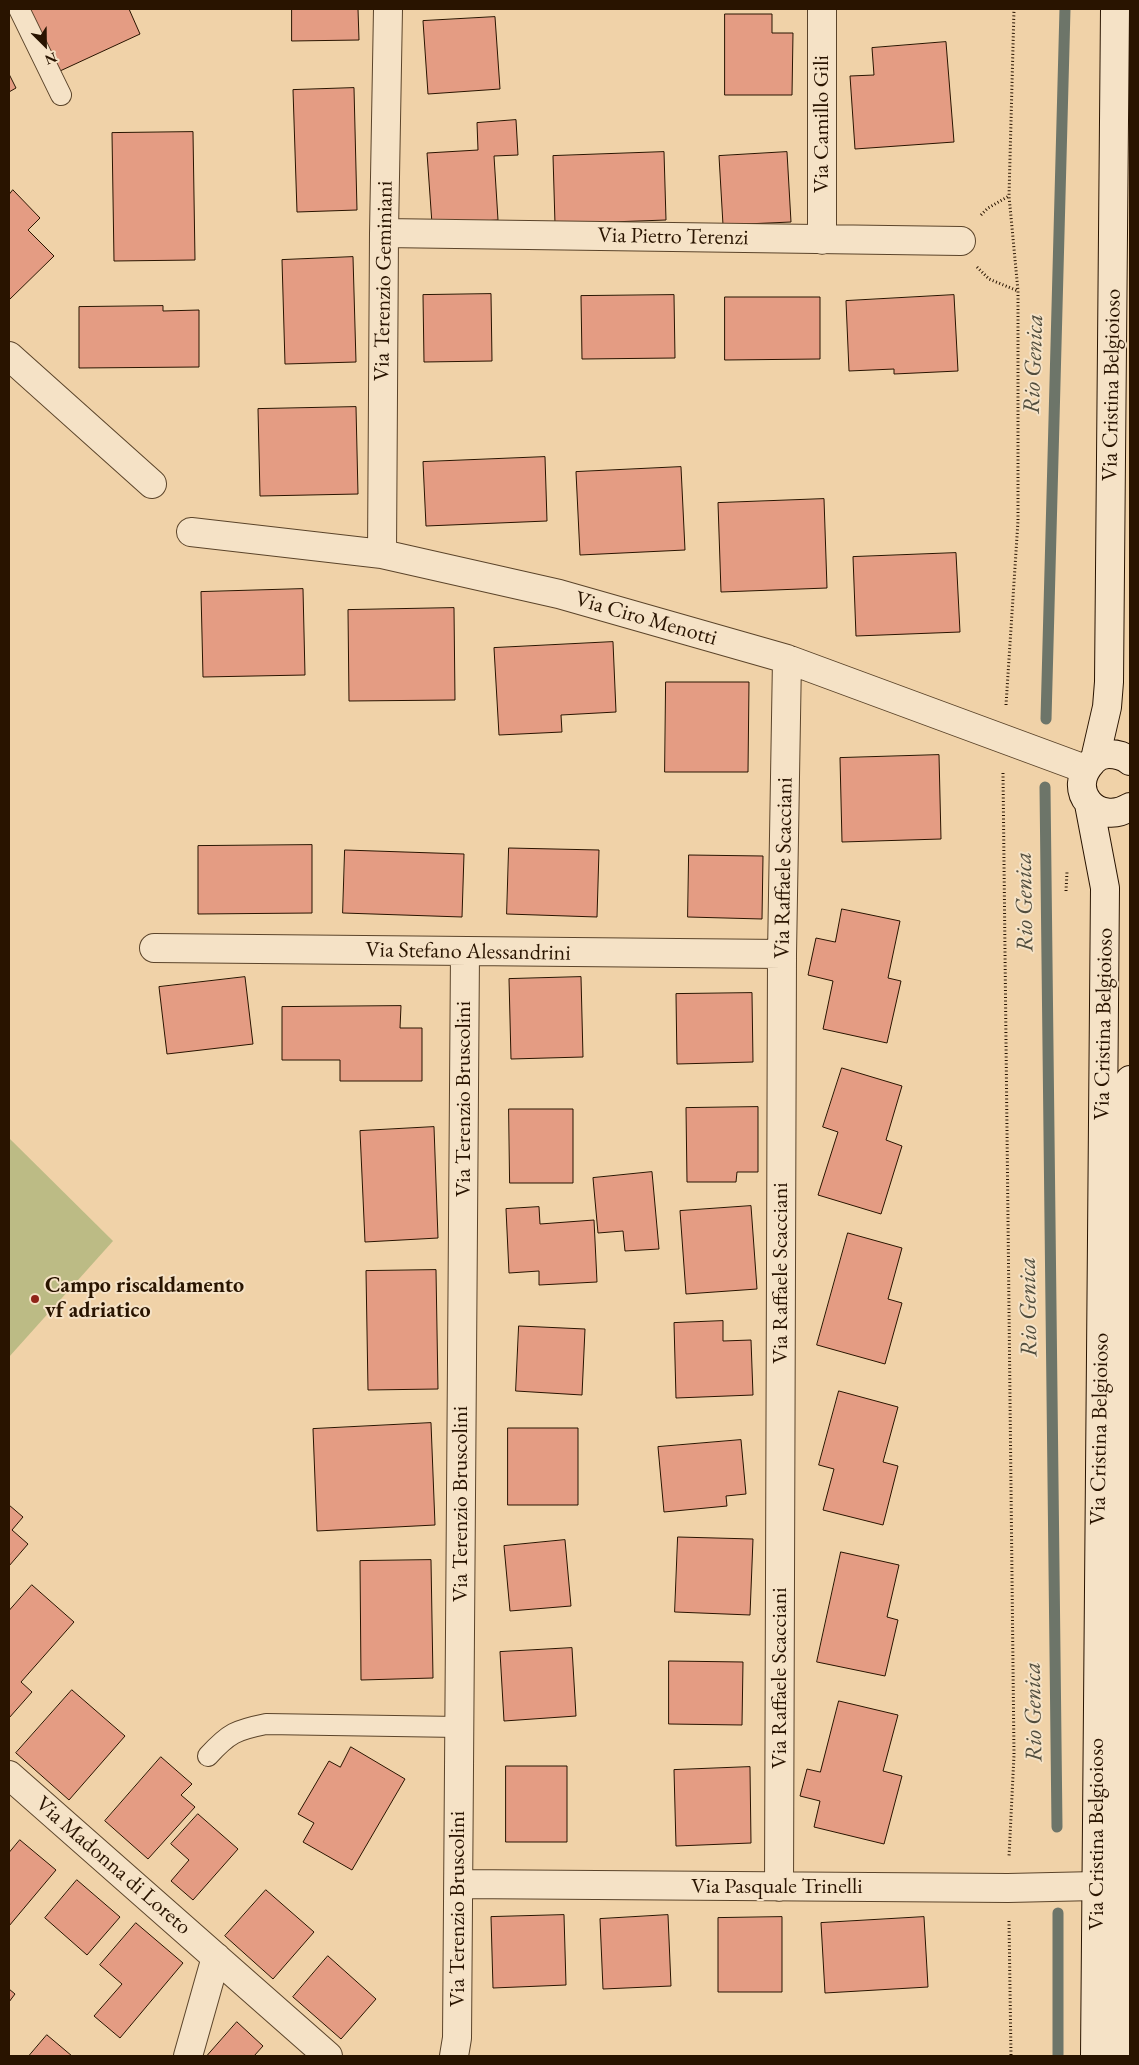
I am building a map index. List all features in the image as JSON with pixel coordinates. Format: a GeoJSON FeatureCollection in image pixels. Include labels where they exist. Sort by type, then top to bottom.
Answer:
{"type":"FeatureCollection","features":[{"type":"Feature","properties":{"kind":"street","name":"Via Terenzio Geminiani"},"geometry":{"type":"LineString","coordinates":[[382,554],[384,232],[388,9]]}},
{"type":"Feature","properties":{"kind":"street","name":"Via Camillo Gili"},"geometry":{"type":"LineString","coordinates":[[822,9],[822,240]]}},
{"type":"Feature","properties":{"kind":"street","name":"Via Cristina Belgioioso"},"geometry":{"type":"LineString","coordinates":[[1095,2056],[1105,888],[1089,804],[1083,793],[1081,781],[1090,764],[1106,707],[1109,682],[1115,9]]}},
{"type":"Feature","properties":{"kind":"street","name":"Via Pietro Terenzi"},"geometry":{"type":"LineString","coordinates":[[384,232],[961,241]]}},
{"type":"Feature","properties":{"kind":"street"},"geometry":{"type":"LineString","coordinates":[[9,356],[152,484]]}},
{"type":"Feature","properties":{"kind":"street","name":"Via Ciro Menotti"},"geometry":{"type":"LineString","coordinates":[[191,532],[382,554],[559,594],[787,660],[1090,764]]}},
{"type":"Feature","properties":{"kind":"street","name":"Via Raffaele Scacciani"},"geometry":{"type":"LineString","coordinates":[[779,1887],[782,954],[787,660]]}},
{"type":"Feature","properties":{"kind":"street"},"geometry":{"type":"LineString","coordinates":[[1090,764],[1104,754],[1115,754],[1126,757],[1130,761]]}},
{"type":"Feature","properties":{"kind":"street"},"geometry":{"type":"LineString","coordinates":[[1089,804],[1098,811],[1110,814],[1121,812],[1130,807]]}},
{"type":"Feature","properties":{"kind":"street","name":"Via Stefano Alessandrini"},"geometry":{"type":"LineString","coordinates":[[154,948],[782,954]]}},
{"type":"Feature","properties":{"kind":"street","name":"Via Terenzio Bruscolini"},"geometry":{"type":"LineString","coordinates":[[454,2056],[457,2038],[459,1884],[465,952]]}},
{"type":"Feature","properties":{"kind":"street","name":"Via Cristina Belgioioso"},"geometry":{"type":"LineString","coordinates":[[1123,2056],[1127,1854],[1130,1080]]}},
{"type":"Feature","properties":{"kind":"street","name":"Via Madonna di Loreto"},"geometry":{"type":"LineString","coordinates":[[9,1775],[328,2056]]}},
{"type":"Feature","properties":{"kind":"street","name":"Via Pasquale Trinelli"},"geometry":{"type":"LineString","coordinates":[[459,1884],[1008,1888],[1096,1886]]}},
{"type":"Feature","properties":{"kind":"street"},"geometry":{"type":"LineString","coordinates":[[188,2056],[216,1957]]}},
{"type":"Feature","properties":{"kind":"lane"},"geometry":{"type":"LineString","coordinates":[[19,9],[61,95]]}},
{"type":"Feature","properties":{"kind":"lane"},"geometry":{"type":"LineString","coordinates":[[208,1756],[222,1740],[238,1730],[266,1724],[459,1727]]}},
{"type":"Feature","properties":{"kind":"path"},"geometry":{"type":"LineString","coordinates":[[1006,712],[1018,521],[1018,291],[1009,196],[1014,9]]}},
{"type":"Feature","properties":{"kind":"path"},"geometry":{"type":"LineString","coordinates":[[1003,764],[1014,1745],[1008,1863]]}},
{"type":"Feature","properties":{"kind":"path"},"geometry":{"type":"LineString","coordinates":[[1066,891],[1067,862]]}},
{"type":"Feature","properties":{"kind":"path"},"geometry":{"type":"LineString","coordinates":[[1009,1920],[1011,2056]]}},
{"type":"Feature","properties":{"kind":"shaded area","name":"Campo riscaldamento vf adriatico"},"geometry":{"type":"Polygon","coordinates":[[[9,1138],[113,1241],[9,1357],[9,1138]]]}},
{"type":"Feature","properties":{"kind":"building"},"geometry":{"type":"Polygon","coordinates":[[[28,9],[129,9],[140,34],[60,71],[28,9]]]}},
{"type":"Feature","properties":{"kind":"building"},"geometry":{"type":"Polygon","coordinates":[[[292,9],[358,9],[359,40],[292,41],[292,9]]]}},
{"type":"Feature","properties":{"kind":"building"},"geometry":{"type":"Polygon","coordinates":[[[725,14],[772,14],[772,33],[793,33],[792,95],[725,95],[725,14]]]}},
{"type":"Feature","properties":{"kind":"building"},"geometry":{"type":"Polygon","coordinates":[[[495,17],[500,89],[428,94],[423,21],[495,17]]]}},
{"type":"Feature","properties":{"kind":"building"},"geometry":{"type":"Polygon","coordinates":[[[946,42],[954,142],[855,149],[850,76],[874,75],[872,48],[946,42]]]}},
{"type":"Feature","properties":{"kind":"building"},"geometry":{"type":"Polygon","coordinates":[[[9,74],[16,88],[9,92],[9,74]]]}},
{"type":"Feature","properties":{"kind":"building"},"geometry":{"type":"Polygon","coordinates":[[[354,88],[357,210],[297,212],[293,90],[354,88]]]}},
{"type":"Feature","properties":{"kind":"building"},"geometry":{"type":"Polygon","coordinates":[[[516,120],[518,155],[494,156],[498,220],[432,224],[427,153],[478,150],[477,123],[516,120]]]}},
{"type":"Feature","properties":{"kind":"building"},"geometry":{"type":"Polygon","coordinates":[[[193,132],[195,260],[114,261],[112,133],[193,132]]]}},
{"type":"Feature","properties":{"kind":"building"},"geometry":{"type":"Polygon","coordinates":[[[664,152],[666,220],[555,224],[553,156],[664,152]]]}},
{"type":"Feature","properties":{"kind":"building"},"geometry":{"type":"Polygon","coordinates":[[[787,152],[791,222],[723,225],[719,156],[787,152]]]}},
{"type":"Feature","properties":{"kind":"building"},"geometry":{"type":"Polygon","coordinates":[[[13,190],[40,218],[28,230],[54,256],[9,300],[9,195],[13,190]]]}},
{"type":"Feature","properties":{"kind":"building"},"geometry":{"type":"Polygon","coordinates":[[[353,257],[356,362],[285,364],[282,260],[353,257]]]}},
{"type":"Feature","properties":{"kind":"building"},"geometry":{"type":"Polygon","coordinates":[[[491,294],[492,361],[424,362],[423,295],[491,294]]]}},
{"type":"Feature","properties":{"kind":"building"},"geometry":{"type":"Polygon","coordinates":[[[674,295],[675,358],[582,359],[581,296],[674,295]]]}},
{"type":"Feature","properties":{"kind":"building"},"geometry":{"type":"Polygon","coordinates":[[[954,295],[958,371],[894,374],[894,369],[849,371],[846,301],[954,295]]]}},
{"type":"Feature","properties":{"kind":"building"},"geometry":{"type":"Polygon","coordinates":[[[725,297],[820,297],[820,359],[725,360],[725,297]]]}},
{"type":"Feature","properties":{"kind":"building"},"geometry":{"type":"Polygon","coordinates":[[[163,306],[163,311],[199,310],[199,367],[79,368],[79,307],[163,306]]]}},
{"type":"Feature","properties":{"kind":"building"},"geometry":{"type":"Polygon","coordinates":[[[356,407],[358,494],[260,496],[258,409],[356,407]]]}},
{"type":"Feature","properties":{"kind":"building"},"geometry":{"type":"Polygon","coordinates":[[[545,457],[547,521],[426,526],[423,462],[545,457]]]}},
{"type":"Feature","properties":{"kind":"building"},"geometry":{"type":"Polygon","coordinates":[[[681,467],[685,550],[580,555],[576,472],[681,467]]]}},
{"type":"Feature","properties":{"kind":"building"},"geometry":{"type":"Polygon","coordinates":[[[824,499],[827,588],[721,592],[718,503],[824,499]]]}},
{"type":"Feature","properties":{"kind":"building"},"geometry":{"type":"Polygon","coordinates":[[[956,553],[960,632],[856,636],[853,557],[956,553]]]}},
{"type":"Feature","properties":{"kind":"building"},"geometry":{"type":"Polygon","coordinates":[[[303,589],[305,675],[203,677],[201,592],[303,589]]]}},
{"type":"Feature","properties":{"kind":"building"},"geometry":{"type":"Polygon","coordinates":[[[454,608],[455,700],[349,701],[348,610],[454,608]]]}},
{"type":"Feature","properties":{"kind":"building"},"geometry":{"type":"Polygon","coordinates":[[[613,642],[616,712],[561,715],[562,732],[499,735],[494,648],[613,642]]]}},
{"type":"Feature","properties":{"kind":"building"},"geometry":{"type":"Polygon","coordinates":[[[666,682],[749,682],[748,772],[665,772],[666,682]]]}},
{"type":"Feature","properties":{"kind":"building"},"geometry":{"type":"Polygon","coordinates":[[[939,755],[941,839],[842,842],[840,758],[939,755]]]}},
{"type":"Feature","properties":{"kind":"building"},"geometry":{"type":"Polygon","coordinates":[[[312,845],[312,913],[198,914],[198,846],[312,845]]]}},
{"type":"Feature","properties":{"kind":"building"},"geometry":{"type":"Polygon","coordinates":[[[509,848],[599,850],[597,917],[507,914],[509,848]]]}},
{"type":"Feature","properties":{"kind":"building"},"geometry":{"type":"Polygon","coordinates":[[[345,850],[464,854],[462,917],[343,913],[345,850]]]}},
{"type":"Feature","properties":{"kind":"building"},"geometry":{"type":"Polygon","coordinates":[[[689,855],[763,856],[762,919],[688,917],[689,855]]]}},
{"type":"Feature","properties":{"kind":"building"},"geometry":{"type":"Polygon","coordinates":[[[842,909],[900,921],[888,978],[901,981],[887,1043],[823,1029],[833,981],[808,975],[816,938],[835,942],[842,909]]]}},
{"type":"Feature","properties":{"kind":"building"},"geometry":{"type":"Polygon","coordinates":[[[245,977],[253,1044],[167,1054],[159,987],[245,977]]]}},
{"type":"Feature","properties":{"kind":"building"},"geometry":{"type":"Polygon","coordinates":[[[581,977],[583,1057],[511,1059],[509,979],[581,977]]]}},
{"type":"Feature","properties":{"kind":"building"},"geometry":{"type":"Polygon","coordinates":[[[752,993],[753,1062],[677,1064],[676,994],[752,993]]]}},
{"type":"Feature","properties":{"kind":"building"},"geometry":{"type":"Polygon","coordinates":[[[401,1006],[400,1028],[422,1028],[422,1081],[340,1081],[340,1060],[282,1060],[282,1007],[401,1006]]]}},
{"type":"Feature","properties":{"kind":"building"},"geometry":{"type":"Polygon","coordinates":[[[842,1068],[902,1086],[886,1140],[902,1146],[881,1214],[818,1195],[838,1132],[823,1127],[842,1068]]]}},
{"type":"Feature","properties":{"kind":"building"},"geometry":{"type":"Polygon","coordinates":[[[758,1107],[758,1172],[737,1172],[736,1182],[687,1182],[686,1108],[758,1107]]]}},
{"type":"Feature","properties":{"kind":"building"},"geometry":{"type":"Polygon","coordinates":[[[509,1109],[573,1109],[573,1183],[510,1183],[509,1109]]]}},
{"type":"Feature","properties":{"kind":"building"},"geometry":{"type":"Polygon","coordinates":[[[434,1127],[438,1238],[365,1242],[360,1131],[434,1127]]]}},
{"type":"Feature","properties":{"kind":"building"},"geometry":{"type":"Polygon","coordinates":[[[652,1172],[659,1249],[625,1251],[623,1231],[598,1233],[593,1178],[652,1172]]]}},
{"type":"Feature","properties":{"kind":"building"},"geometry":{"type":"Polygon","coordinates":[[[751,1206],[757,1289],[686,1294],[680,1211],[751,1206]]]}},
{"type":"Feature","properties":{"kind":"building"},"geometry":{"type":"Polygon","coordinates":[[[539,1207],[540,1224],[594,1220],[597,1282],[539,1285],[539,1271],[509,1273],[506,1209],[539,1207]]]}},
{"type":"Feature","properties":{"kind":"building"},"geometry":{"type":"Polygon","coordinates":[[[848,1233],[902,1248],[888,1299],[902,1303],[885,1364],[817,1345],[848,1233]]]}},
{"type":"Feature","properties":{"kind":"building"},"geometry":{"type":"Polygon","coordinates":[[[436,1270],[438,1389],[368,1390],[366,1271],[436,1270]]]}},
{"type":"Feature","properties":{"kind":"building"},"geometry":{"type":"Polygon","coordinates":[[[723,1321],[723,1341],[751,1340],[753,1395],[676,1398],[674,1323],[723,1321]]]}},
{"type":"Feature","properties":{"kind":"building"},"geometry":{"type":"Polygon","coordinates":[[[519,1326],[585,1329],[582,1395],[516,1391],[519,1326]]]}},
{"type":"Feature","properties":{"kind":"building"},"geometry":{"type":"Polygon","coordinates":[[[839,1391],[898,1407],[883,1462],[898,1466],[883,1525],[823,1510],[834,1469],[819,1465],[839,1391]]]}},
{"type":"Feature","properties":{"kind":"building"},"geometry":{"type":"Polygon","coordinates":[[[431,1423],[435,1525],[317,1531],[313,1429],[431,1423]]]}},
{"type":"Feature","properties":{"kind":"building"},"geometry":{"type":"Polygon","coordinates":[[[508,1428],[578,1428],[578,1505],[508,1505],[508,1428]]]}},
{"type":"Feature","properties":{"kind":"building"},"geometry":{"type":"Polygon","coordinates":[[[741,1440],[746,1494],[726,1496],[727,1506],[664,1512],[658,1447],[741,1440]]]}},
{"type":"Feature","properties":{"kind":"building"},"geometry":{"type":"Polygon","coordinates":[[[9,1505],[23,1517],[12,1530],[28,1544],[9,1566],[9,1505]]]}},
{"type":"Feature","properties":{"kind":"building"},"geometry":{"type":"Polygon","coordinates":[[[678,1537],[753,1539],[750,1615],[675,1612],[678,1537]]]}},
{"type":"Feature","properties":{"kind":"building"},"geometry":{"type":"Polygon","coordinates":[[[565,1540],[571,1606],[510,1611],[504,1546],[565,1540]]]}},
{"type":"Feature","properties":{"kind":"building"},"geometry":{"type":"Polygon","coordinates":[[[841,1552],[899,1565],[887,1617],[898,1620],[885,1676],[817,1662],[841,1552]]]}},
{"type":"Feature","properties":{"kind":"building"},"geometry":{"type":"Polygon","coordinates":[[[431,1560],[433,1678],[361,1680],[360,1561],[431,1560]]]}},
{"type":"Feature","properties":{"kind":"building"},"geometry":{"type":"Polygon","coordinates":[[[32,1585],[74,1622],[21,1682],[32,1692],[9,1718],[9,1611],[32,1585]]]}},
{"type":"Feature","properties":{"kind":"building"},"geometry":{"type":"Polygon","coordinates":[[[572,1648],[576,1716],[504,1721],[500,1652],[572,1648]]]}},
{"type":"Feature","properties":{"kind":"building"},"geometry":{"type":"Polygon","coordinates":[[[669,1661],[743,1662],[742,1725],[669,1724],[669,1661]]]}},
{"type":"Feature","properties":{"kind":"building"},"geometry":{"type":"Polygon","coordinates":[[[72,1690],[125,1736],[69,1800],[16,1753],[72,1690]]]}},
{"type":"Feature","properties":{"kind":"building"},"geometry":{"type":"Polygon","coordinates":[[[839,1701],[898,1715],[883,1771],[902,1776],[884,1844],[814,1827],[820,1801],[800,1796],[807,1769],[820,1772],[839,1701]]]}},
{"type":"Feature","properties":{"kind":"building"},"geometry":{"type":"Polygon","coordinates":[[[351,1747],[405,1779],[352,1870],[303,1842],[314,1823],[298,1814],[329,1761],[340,1767],[351,1747]]]}},
{"type":"Feature","properties":{"kind":"building"},"geometry":{"type":"Polygon","coordinates":[[[161,1757],[192,1784],[181,1795],[195,1807],[148,1859],[105,1821],[161,1757]]]}},
{"type":"Feature","properties":{"kind":"building"},"geometry":{"type":"Polygon","coordinates":[[[506,1766],[567,1766],[567,1842],[506,1842],[506,1766]]]}},
{"type":"Feature","properties":{"kind":"building"},"geometry":{"type":"Polygon","coordinates":[[[750,1767],[751,1843],[676,1846],[674,1770],[750,1767]]]}},
{"type":"Feature","properties":{"kind":"building"},"geometry":{"type":"Polygon","coordinates":[[[198,1814],[238,1849],[193,1900],[171,1881],[189,1860],[171,1844],[198,1814]]]}},
{"type":"Feature","properties":{"kind":"building"},"geometry":{"type":"Polygon","coordinates":[[[20,1840],[56,1870],[9,1926],[9,1853],[20,1840]]]}},
{"type":"Feature","properties":{"kind":"building"},"geometry":{"type":"Polygon","coordinates":[[[77,1880],[120,1917],[87,1955],[45,1918],[77,1880]]]}},
{"type":"Feature","properties":{"kind":"building"},"geometry":{"type":"Polygon","coordinates":[[[266,1890],[314,1932],[273,1979],[225,1936],[266,1890]]]}},
{"type":"Feature","properties":{"kind":"building"},"geometry":{"type":"Polygon","coordinates":[[[564,1915],[566,1985],[493,1988],[491,1917],[564,1915]]]}},
{"type":"Feature","properties":{"kind":"building"},"geometry":{"type":"Polygon","coordinates":[[[668,1915],[671,1986],[603,1989],[600,1919],[668,1915]]]}},
{"type":"Feature","properties":{"kind":"building"},"geometry":{"type":"Polygon","coordinates":[[[782,1917],[782,1992],[718,1992],[718,1918],[782,1917]]]}},
{"type":"Feature","properties":{"kind":"building"},"geometry":{"type":"Polygon","coordinates":[[[924,1917],[928,1987],[825,1993],[821,1923],[924,1917]]]}},
{"type":"Feature","properties":{"kind":"building"},"geometry":{"type":"Polygon","coordinates":[[[136,1923],[183,1963],[120,2038],[94,2016],[122,1984],[100,1965],[136,1923]]]}},
{"type":"Feature","properties":{"kind":"building"},"geometry":{"type":"Polygon","coordinates":[[[328,1956],[376,1999],[341,2039],[293,1997],[328,1956]]]}},
{"type":"Feature","properties":{"kind":"building"},"geometry":{"type":"Polygon","coordinates":[[[9,1989],[15,1994],[9,2002],[9,1989]]]}},
{"type":"Feature","properties":{"kind":"building"},"geometry":{"type":"Polygon","coordinates":[[[237,2022],[263,2046],[254,2056],[207,2056],[237,2022]]]}},
{"type":"Feature","properties":{"kind":"building"},"geometry":{"type":"Polygon","coordinates":[[[47,2035],[72,2056],[29,2056],[47,2035]]]}},
{"type":"Feature","properties":{"kind":"waterway","name":"Rio Genica"},"geometry":{"type":"LineString","coordinates":[[1046,719],[1065,9]]}},
{"type":"Feature","properties":{"kind":"waterway","name":"Rio Genica"},"geometry":{"type":"LineString","coordinates":[[1045,787],[1057,1827]]}},
{"type":"Feature","properties":{"kind":"waterway","name":"Rio Genica"},"geometry":{"type":"LineString","coordinates":[[1058,1913],[1058,2056]]}},
{"type":"Feature","properties":{"kind":"place","name":"Campo riscaldamento vf adriatico"},"geometry":{"type":"Point","coordinates":[35,1299]}}]}
